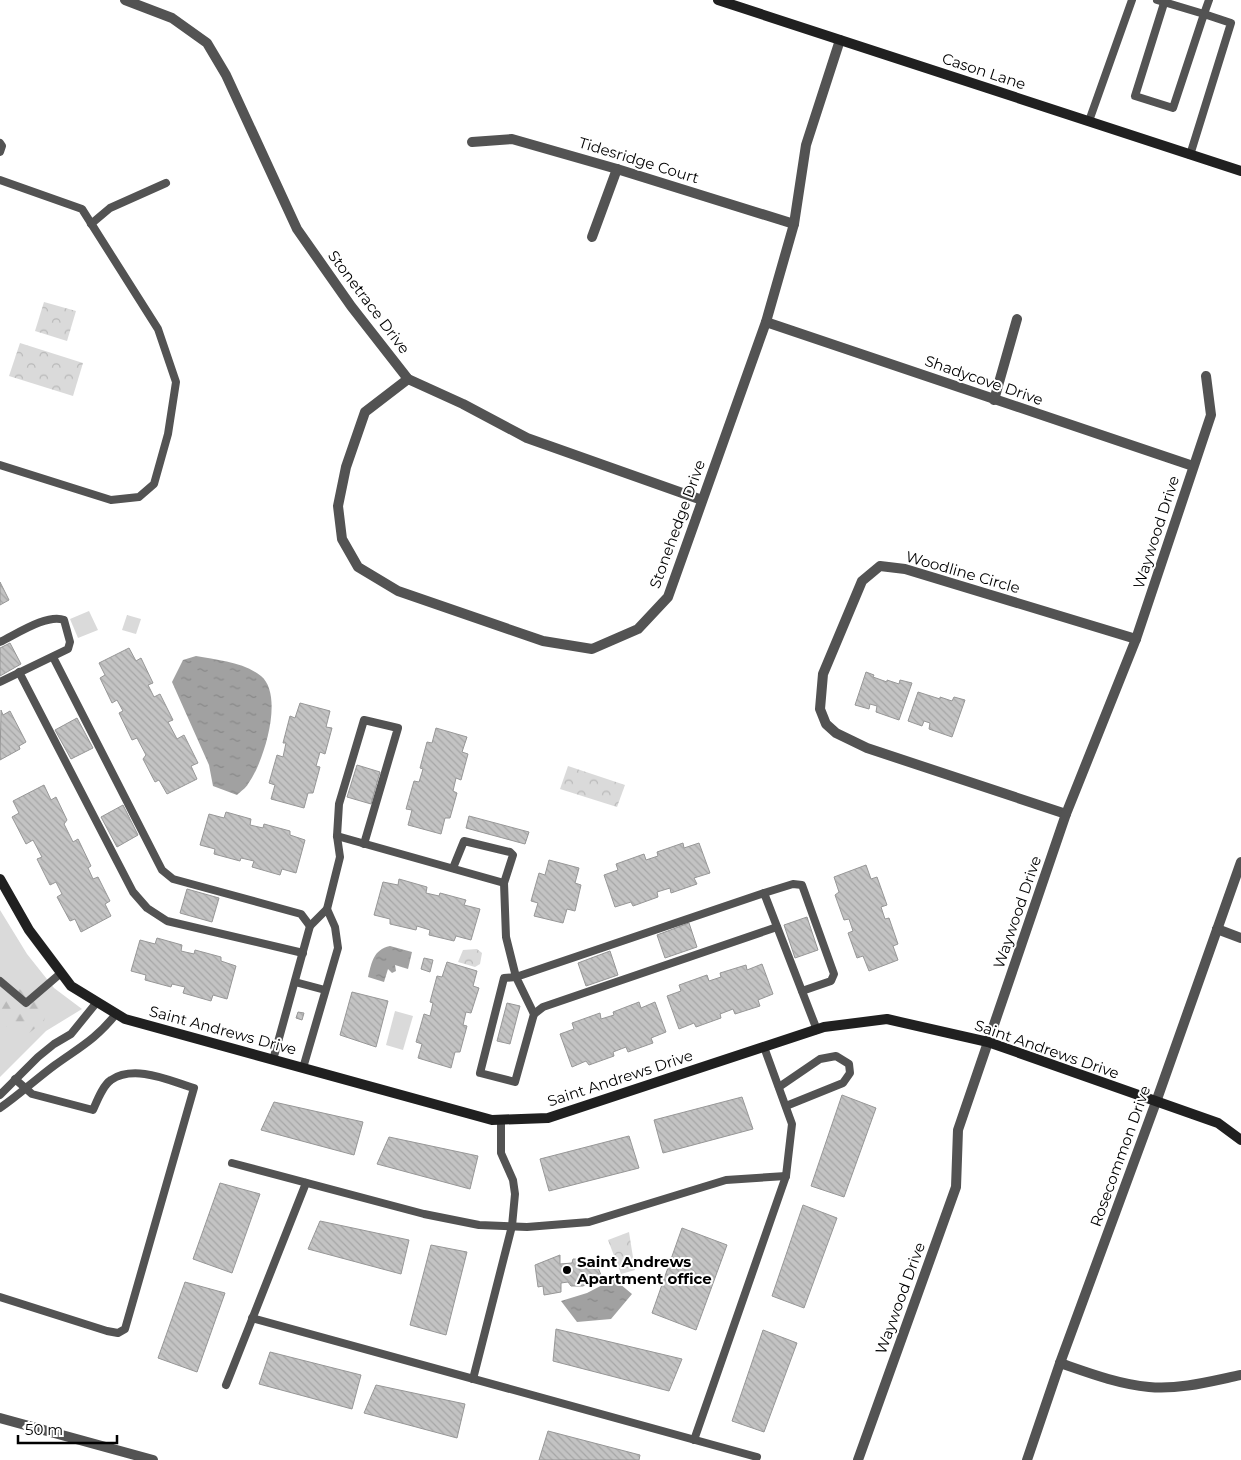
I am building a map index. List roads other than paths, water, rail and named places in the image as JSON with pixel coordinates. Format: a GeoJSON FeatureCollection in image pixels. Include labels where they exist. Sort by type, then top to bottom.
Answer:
{"type":"FeatureCollection","features":[{"type":"Feature","properties":{"kind":"street","name":"Stonetrace Drive"},"geometry":{"type":"LineString","coordinates":[[125,0],[172,18],[208,43],[226,75],[297,229],[351,306],[408,379],[464,404],[527,438],[702,500]]}},
{"type":"Feature","properties":{"kind":"street","name":"Cason Lane"},"geometry":{"type":"LineString","coordinates":[[718,0],[1241,171]]}},
{"type":"Feature","properties":{"kind":"street","name":"Stonehedge Drive"},"geometry":{"type":"LineString","coordinates":[[408,379],[365,412],[346,467],[338,506],[342,539],[358,567],[398,591],[543,641],[592,649],[638,629],[668,596],[766,322],[794,224],[806,144],[840,40]]}},
{"type":"Feature","properties":{"kind":"street","name":"Tidesridge Court"},"geometry":{"type":"LineString","coordinates":[[472,142],[512,138],[617,168],[794,224]]}},
{"type":"Feature","properties":{"kind":"street"},"geometry":{"type":"LineString","coordinates":[[592,238],[617,168]]}},
{"type":"Feature","properties":{"kind":"street"},"geometry":{"type":"LineString","coordinates":[[994,400],[1017,319]]}},
{"type":"Feature","properties":{"kind":"street","name":"Shadycove Drive"},"geometry":{"type":"LineString","coordinates":[[766,322],[1194,466]]}},
{"type":"Feature","properties":{"kind":"street","name":"Waywood Drive"},"geometry":{"type":"LineString","coordinates":[[858,1460],[956,1187],[958,1130],[1066,814],[1136,639],[1194,466],[1210,415],[1206,376]]}},
{"type":"Feature","properties":{"kind":"street","name":"Woodline Circle"},"geometry":{"type":"LineString","coordinates":[[1066,814],[867,748],[836,732],[826,724],[820,709],[824,674],[827,665],[862,581],[880,566],[905,568],[1136,639]]}},
{"type":"Feature","properties":{"kind":"street","name":"Rosecommon Drive"},"geometry":{"type":"LineString","coordinates":[[1027,1460],[1060,1363],[1156,1102],[1241,862]]}},
{"type":"Feature","properties":{"kind":"street","name":"Saint Andrews Drive"},"geometry":{"type":"LineString","coordinates":[[0,879],[30,930],[71,986],[125,1019],[492,1120],[548,1118],[817,1030],[888,1019],[988,1042],[1218,1123],[1241,1140]]}},
{"type":"Feature","properties":{"kind":"street"},"geometry":{"type":"LineString","coordinates":[[1217,929],[1241,938]]}},
{"type":"Feature","properties":{"kind":"street"},"geometry":{"type":"LineString","coordinates":[[1060,1363],[1105,1378],[1150,1387],[1200,1384],[1241,1375]]}},
{"type":"Feature","properties":{"kind":"street"},"geometry":{"type":"LineString","coordinates":[[0,1418],[154,1460]]}},
{"type":"Feature","properties":{"kind":"lane"},"geometry":{"type":"LineString","coordinates":[[1089,121],[1132,0]]}},
{"type":"Feature","properties":{"kind":"lane"},"geometry":{"type":"LineString","coordinates":[[1190,154],[1231,23],[1204,14],[1162,1],[1134,96],[1173,108],[1204,14],[1209,0]]}},
{"type":"Feature","properties":{"kind":"lane"},"geometry":{"type":"LineString","coordinates":[[0,143],[2,146],[0,152]]}},
{"type":"Feature","properties":{"kind":"lane"},"geometry":{"type":"LineString","coordinates":[[0,180],[82,209],[158,329],[176,382],[168,434],[154,484],[139,496],[111,500],[0,464]]}},
{"type":"Feature","properties":{"kind":"lane"},"geometry":{"type":"LineString","coordinates":[[91,224],[110,208],[166,183]]}},
{"type":"Feature","properties":{"kind":"lane"},"geometry":{"type":"LineString","coordinates":[[0,642],[44,621],[61,619],[64,620],[70,642],[68,649],[0,682]]}},
{"type":"Feature","properties":{"kind":"lane"},"geometry":{"type":"LineString","coordinates":[[52,657],[162,870],[173,879],[301,914],[310,926]]}},
{"type":"Feature","properties":{"kind":"lane"},"geometry":{"type":"LineString","coordinates":[[19,672],[133,892],[148,908],[167,921],[303,953]]}},
{"type":"Feature","properties":{"kind":"lane"},"geometry":{"type":"LineString","coordinates":[[273,1060],[310,926],[327,909],[340,857],[337,836],[339,804],[364,720],[398,728],[364,844]]}},
{"type":"Feature","properties":{"kind":"lane"},"geometry":{"type":"LineString","coordinates":[[337,836],[504,883]]}},
{"type":"Feature","properties":{"kind":"lane"},"geometry":{"type":"LineString","coordinates":[[454,868],[464,841],[510,852],[512,860],[504,883],[506,937],[516,977],[534,1014]]}},
{"type":"Feature","properties":{"kind":"lane"},"geometry":{"type":"LineString","coordinates":[[777,927],[543,1007],[534,1014],[515,1082],[480,1073],[504,978],[516,977],[794,884],[802,885],[834,974],[831,982],[802,991]]}},
{"type":"Feature","properties":{"kind":"lane"},"geometry":{"type":"LineString","coordinates":[[764,893],[817,1030]]}},
{"type":"Feature","properties":{"kind":"lane"},"geometry":{"type":"LineString","coordinates":[[303,1068],[338,948],[335,927],[327,909]]}},
{"type":"Feature","properties":{"kind":"lane"},"geometry":{"type":"LineString","coordinates":[[0,981],[26,1003],[61,973]]}},
{"type":"Feature","properties":{"kind":"lane"},"geometry":{"type":"LineString","coordinates":[[295,982],[325,990]]}},
{"type":"Feature","properties":{"kind":"lane"},"geometry":{"type":"LineString","coordinates":[[0,1095],[54,1044],[71,1034],[98,1002]]}},
{"type":"Feature","properties":{"kind":"lane"},"geometry":{"type":"LineString","coordinates":[[0,1108],[57,1064],[85,1046],[103,1030],[116,1014]]}},
{"type":"Feature","properties":{"kind":"lane"},"geometry":{"type":"LineString","coordinates":[[694,1440],[786,1176],[792,1124],[764,1047]]}},
{"type":"Feature","properties":{"kind":"lane"},"geometry":{"type":"LineString","coordinates":[[779,1087],[820,1059],[836,1056],[849,1064],[850,1073],[844,1083],[786,1106]]}},
{"type":"Feature","properties":{"kind":"lane"},"geometry":{"type":"LineString","coordinates":[[0,1297],[107,1331],[118,1333],[126,1329],[194,1088],[142,1073],[126,1073],[110,1080],[93,1110],[32,1094],[15,1079]]}},
{"type":"Feature","properties":{"kind":"lane"},"geometry":{"type":"LineString","coordinates":[[473,1379],[512,1226],[515,1194],[513,1180],[501,1153],[501,1120]]}},
{"type":"Feature","properties":{"kind":"lane"},"geometry":{"type":"LineString","coordinates":[[232,1163],[424,1214],[480,1225],[512,1226],[589,1222],[726,1180],[786,1176]]}},
{"type":"Feature","properties":{"kind":"lane"},"geometry":{"type":"LineString","coordinates":[[226,1385],[306,1183]]}},
{"type":"Feature","properties":{"kind":"lane"},"geometry":{"type":"LineString","coordinates":[[252,1318],[757,1457]]}},
{"type":"Feature","properties":{"kind":"water"},"geometry":{"type":"Polygon","coordinates":[[[196,656],[230,662],[247,668],[261,676],[268,686],[271,698],[271,714],[265,746],[254,774],[246,787],[237,795],[213,786],[209,765],[172,682],[183,660],[196,656]]]}},
{"type":"Feature","properties":{"kind":"water"},"geometry":{"type":"Polygon","coordinates":[[[390,946],[412,952],[408,969],[395,965],[396,971],[392,973],[388,969],[384,982],[368,977],[374,957],[380,950],[390,946]]]}},
{"type":"Feature","properties":{"kind":"water"},"geometry":{"type":"Polygon","coordinates":[[[614,1279],[632,1294],[611,1319],[577,1322],[561,1301],[587,1293],[614,1279]]]}},
{"type":"Feature","properties":{"kind":"place","name":"Saint Andrews Apartment office"},"geometry":{"type":"Point","coordinates":[567,1270]}}]}
